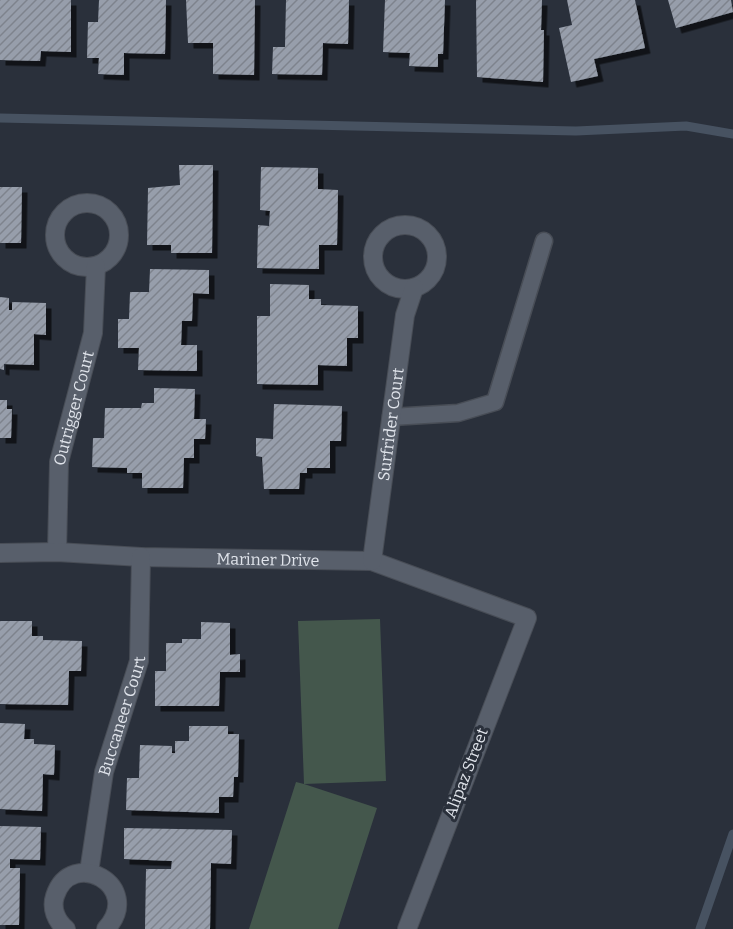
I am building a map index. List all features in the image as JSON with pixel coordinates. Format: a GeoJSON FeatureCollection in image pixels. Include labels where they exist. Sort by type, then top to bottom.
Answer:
{"type":"FeatureCollection","features":[{"type":"Feature","properties":{"kind":"street","name":"Outrigger Court"},"geometry":{"type":"LineString","coordinates":[[57,552],[59,462],[93,333],[96,266]]}},
{"type":"Feature","properties":{"kind":"street","name":"Surfrider Court"},"geometry":{"type":"LineString","coordinates":[[372,561],[405,315],[414,288]]}},
{"type":"Feature","properties":{"kind":"street","name":"Mariner Drive"},"geometry":{"type":"LineString","coordinates":[[0,553],[57,552],[141,557],[372,561],[527,618]]}},
{"type":"Feature","properties":{"kind":"street","name":"Buccaneer Court"},"geometry":{"type":"LineString","coordinates":[[89,872],[104,772],[139,661],[141,557]]}},
{"type":"Feature","properties":{"kind":"street","name":"Alipaz Street"},"geometry":{"type":"LineString","coordinates":[[407,929],[527,618]]}},
{"type":"Feature","properties":{"kind":"street"},"geometry":{"type":"LineString","coordinates":[[66,929],[54,913],[53,900],[57,888],[77,873],[89,872],[102,876],[117,896],[118,908],[114,921],[106,929]]}},
{"type":"Feature","properties":{"kind":"lane"},"geometry":{"type":"LineString","coordinates":[[391,417],[458,413],[495,402],[544,241]]}},
{"type":"Feature","properties":{"kind":"green space"},"geometry":{"type":"Polygon","coordinates":[[[380,619],[386,781],[304,784],[298,621],[380,619]]]}},
{"type":"Feature","properties":{"kind":"green space"},"geometry":{"type":"Polygon","coordinates":[[[296,782],[377,808],[338,929],[249,929],[296,782]]]}},
{"type":"Feature","properties":{"kind":"building"},"geometry":{"type":"Polygon","coordinates":[[[0,0],[71,0],[71,52],[41,51],[40,61],[0,60],[0,0]]]}},
{"type":"Feature","properties":{"kind":"building"},"geometry":{"type":"Polygon","coordinates":[[[99,0],[166,0],[165,54],[124,53],[124,75],[98,74],[99,58],[87,58],[88,22],[98,22],[99,0]]]}},
{"type":"Feature","properties":{"kind":"building"},"geometry":{"type":"Polygon","coordinates":[[[186,0],[255,0],[254,75],[213,74],[213,43],[188,43],[186,0]]]}},
{"type":"Feature","properties":{"kind":"building"},"geometry":{"type":"Polygon","coordinates":[[[286,0],[349,0],[348,44],[323,43],[322,75],[272,74],[273,47],[285,47],[286,0]]]}},
{"type":"Feature","properties":{"kind":"building"},"geometry":{"type":"Polygon","coordinates":[[[385,0],[445,0],[443,54],[438,54],[438,67],[409,66],[410,53],[383,52],[385,0]]]}},
{"type":"Feature","properties":{"kind":"building"},"geometry":{"type":"Polygon","coordinates":[[[476,0],[542,0],[543,82],[477,77],[476,0]]]}},
{"type":"Feature","properties":{"kind":"building"},"geometry":{"type":"Polygon","coordinates":[[[567,0],[635,0],[645,48],[594,59],[598,76],[571,82],[559,28],[572,25],[567,0]]]}},
{"type":"Feature","properties":{"kind":"building"},"geometry":{"type":"Polygon","coordinates":[[[668,0],[731,0],[733,12],[676,28],[668,0]]]}},
{"type":"Feature","properties":{"kind":"building"},"geometry":{"type":"Polygon","coordinates":[[[179,165],[213,165],[212,253],[171,253],[171,245],[147,245],[148,188],[180,185],[179,165]]]}},
{"type":"Feature","properties":{"kind":"building"},"geometry":{"type":"Polygon","coordinates":[[[261,167],[318,168],[318,189],[338,190],[337,245],[319,245],[319,269],[257,268],[258,225],[269,226],[270,211],[260,210],[261,167]]]}},
{"type":"Feature","properties":{"kind":"building"},"geometry":{"type":"Polygon","coordinates":[[[0,187],[22,187],[21,243],[0,243],[0,187]]]}},
{"type":"Feature","properties":{"kind":"building"},"geometry":{"type":"Polygon","coordinates":[[[150,269],[209,270],[209,294],[193,293],[192,321],[182,321],[181,345],[197,345],[197,371],[138,370],[139,348],[118,348],[118,319],[129,319],[130,292],[149,292],[150,269]]]}},
{"type":"Feature","properties":{"kind":"building"},"geometry":{"type":"Polygon","coordinates":[[[270,284],[309,285],[309,299],[321,299],[321,305],[358,306],[358,338],[347,338],[347,366],[318,365],[318,385],[257,384],[257,316],[270,316],[270,284]]]}},
{"type":"Feature","properties":{"kind":"building"},"geometry":{"type":"Polygon","coordinates":[[[0,297],[9,298],[9,310],[12,310],[12,302],[46,303],[46,335],[34,334],[34,365],[4,364],[4,370],[0,369],[0,297]]]}},
{"type":"Feature","properties":{"kind":"building"},"geometry":{"type":"Polygon","coordinates":[[[154,388],[195,389],[194,419],[206,419],[205,439],[194,439],[194,458],[184,458],[183,488],[142,488],[142,473],[127,473],[127,468],[92,467],[93,438],[104,438],[105,408],[141,408],[142,403],[154,403],[154,388]]]}},
{"type":"Feature","properties":{"kind":"building"},"geometry":{"type":"Polygon","coordinates":[[[0,400],[7,400],[7,409],[12,409],[11,438],[0,438],[0,400]]]}},
{"type":"Feature","properties":{"kind":"building"},"geometry":{"type":"Polygon","coordinates":[[[274,404],[342,406],[341,441],[330,441],[330,468],[307,468],[307,473],[300,473],[299,489],[264,489],[262,457],[256,456],[256,438],[273,439],[274,404]]]}},
{"type":"Feature","properties":{"kind":"building"},"geometry":{"type":"Polygon","coordinates":[[[0,621],[32,621],[32,636],[43,636],[43,640],[82,641],[81,671],[69,671],[68,705],[0,704],[0,621]]]}},
{"type":"Feature","properties":{"kind":"building"},"geometry":{"type":"Polygon","coordinates":[[[201,622],[230,623],[230,655],[240,654],[240,672],[220,672],[219,706],[155,706],[155,671],[166,671],[166,643],[182,643],[182,639],[201,639],[201,622]]]}},
{"type":"Feature","properties":{"kind":"building"},"geometry":{"type":"Polygon","coordinates":[[[0,723],[25,724],[24,739],[34,739],[34,744],[55,745],[54,775],[43,774],[42,811],[0,809],[0,723]]]}},
{"type":"Feature","properties":{"kind":"building"},"geometry":{"type":"Polygon","coordinates":[[[189,726],[228,726],[228,734],[239,734],[238,777],[234,777],[233,797],[219,797],[219,813],[126,810],[127,778],[139,778],[140,745],[172,746],[172,753],[175,753],[175,741],[189,741],[189,726]]]}},
{"type":"Feature","properties":{"kind":"building"},"geometry":{"type":"Polygon","coordinates":[[[0,826],[41,827],[40,860],[10,859],[10,868],[20,868],[19,925],[0,925],[0,826]]]}},
{"type":"Feature","properties":{"kind":"building"},"geometry":{"type":"Polygon","coordinates":[[[124,828],[232,830],[231,864],[211,863],[210,929],[145,929],[146,869],[171,869],[172,861],[124,859],[124,828]]]}},
{"type":"Feature","properties":{"kind":"waterway"},"geometry":{"type":"LineString","coordinates":[[0,118],[576,131],[686,126],[733,134]]}},
{"type":"Feature","properties":{"kind":"waterway"},"geometry":{"type":"LineString","coordinates":[[700,929],[733,834]]}}]}
